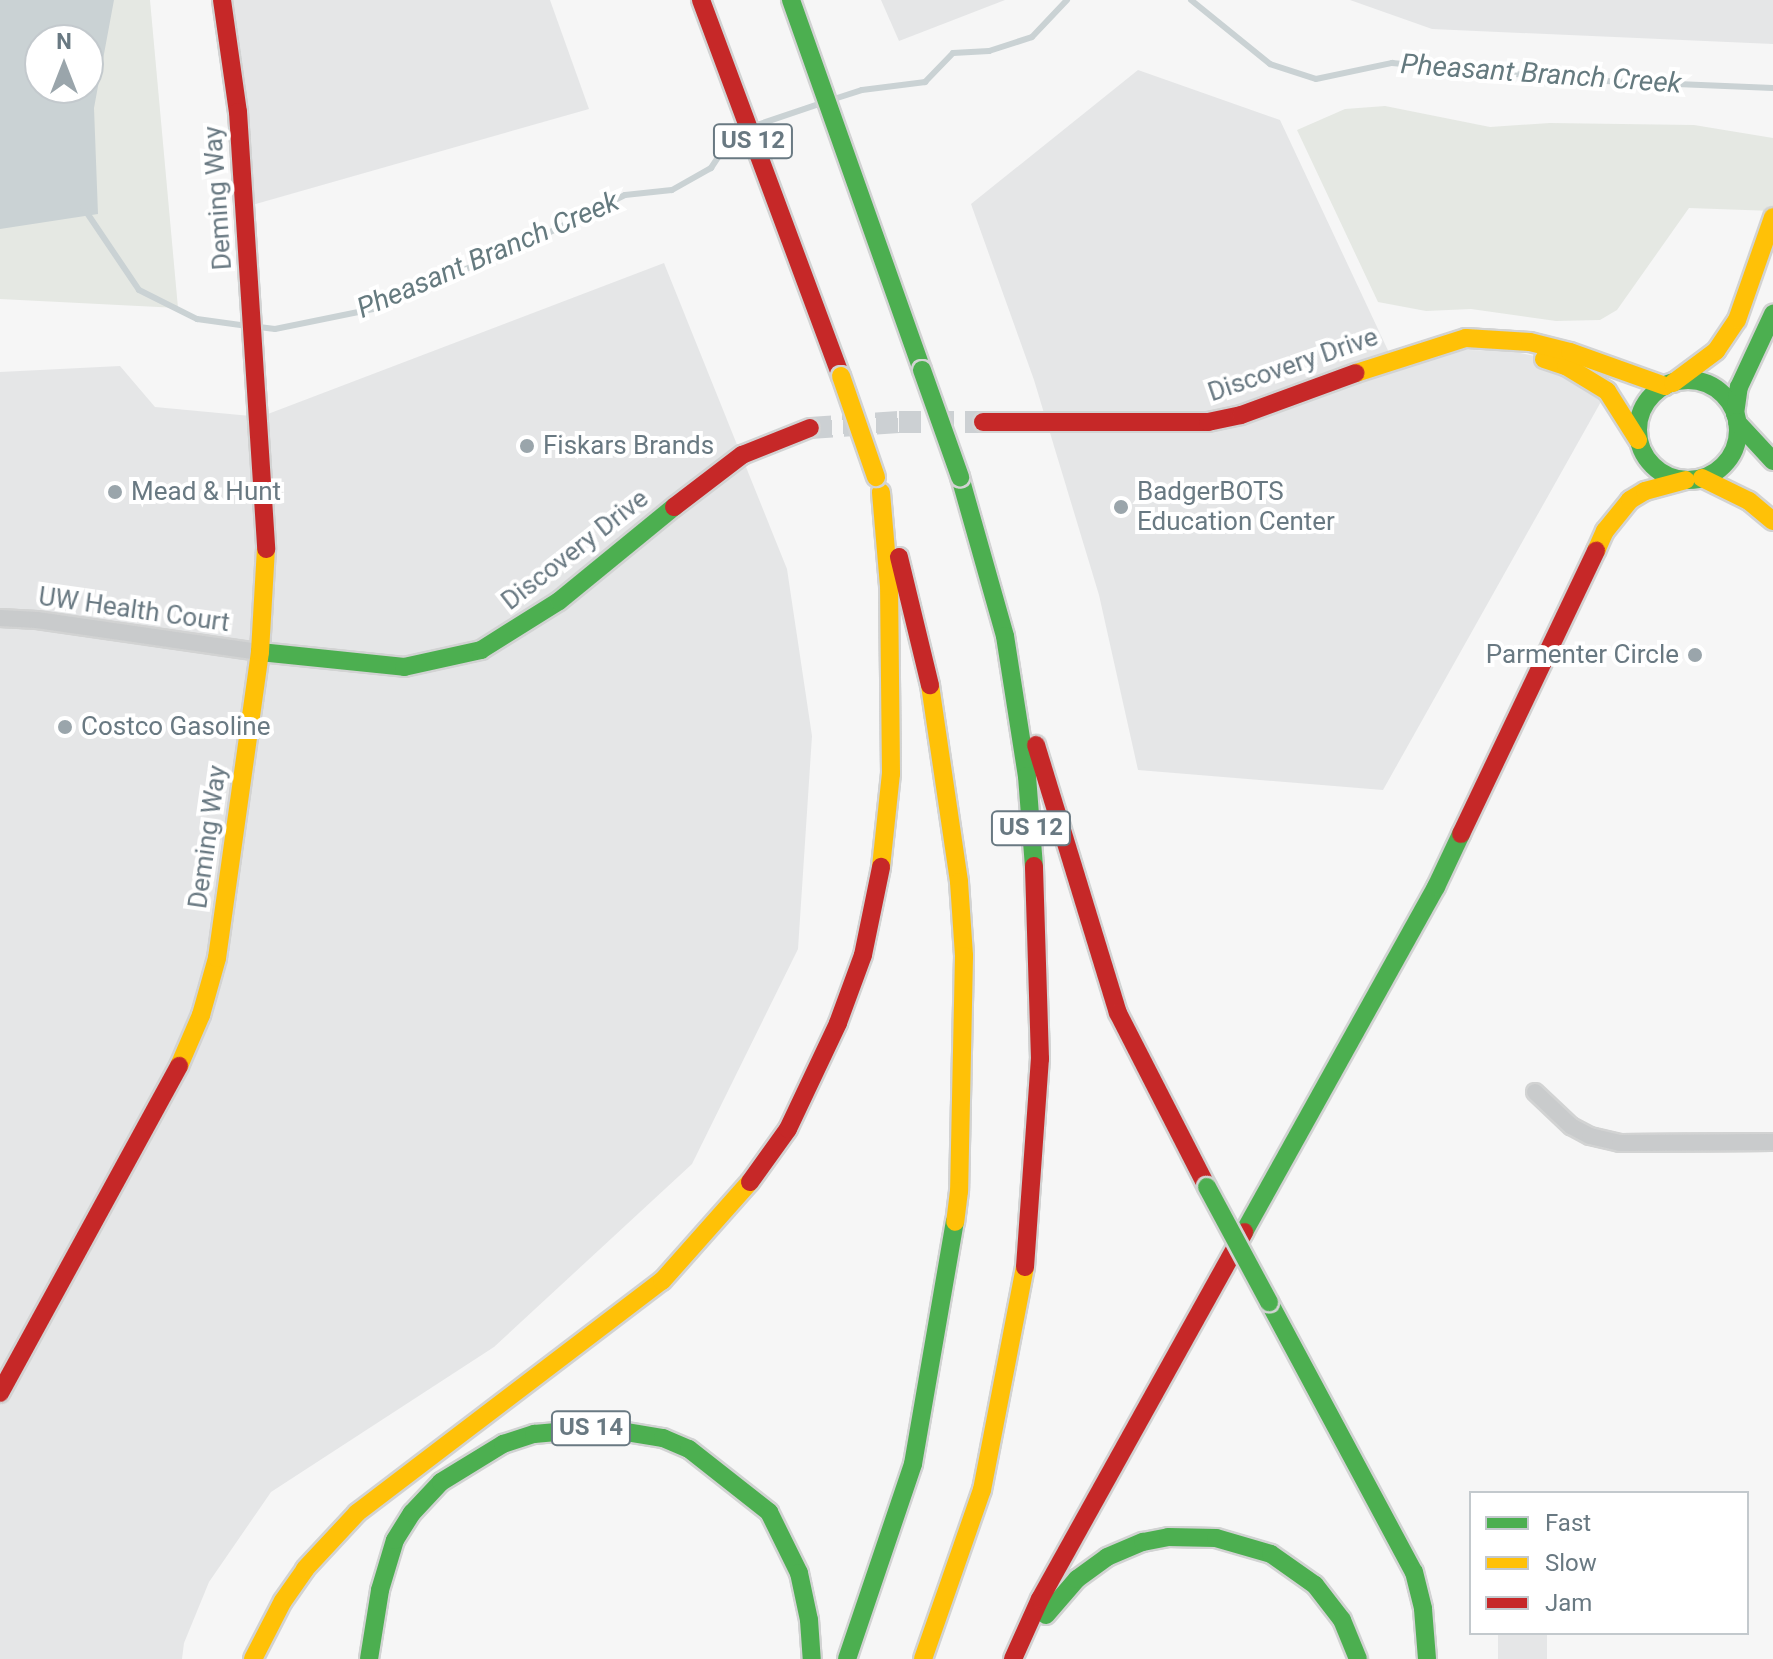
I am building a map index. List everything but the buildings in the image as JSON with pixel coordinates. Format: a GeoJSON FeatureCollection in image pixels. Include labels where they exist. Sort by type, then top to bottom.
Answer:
{"type":"FeatureCollection","features":[{"type":"Feature","properties":{"kind":"main road","name":"Deming Way"},"geometry":{"type":"LineString","coordinates":[[0,1393],[150,1123],[201,1015],[217,958],[260,652],[267,570],[238,112],[222,0]]}},
{"type":"Feature","properties":{"kind":"main road","name":"US 12"},"geometry":{"type":"LineString","coordinates":[[701,0],[879,484],[927,663],[952,817],[964,956],[959,1191],[949,1269],[913,1464],[847,1659]]}},
{"type":"Feature","properties":{"kind":"main road","name":"US 12"},"geometry":{"type":"LineString","coordinates":[[791,0],[860,187],[960,477],[1005,636],[1027,776],[1036,885],[1040,1059],[1029,1247],[982,1490],[923,1659]]}},
{"type":"Feature","properties":{"kind":"main road"},"geometry":{"type":"LineString","coordinates":[[1773,217],[1737,320],[1716,351],[1645,405],[1640,418],[1640,445],[1657,470],[1694,479],[1749,501],[1773,521]]}},
{"type":"Feature","properties":{"kind":"main road"},"geometry":{"type":"LineString","coordinates":[[1015,1659],[1040,1599],[1436,887],[1605,531],[1630,500],[1645,491],[1694,479],[1726,463],[1737,437],[1739,387],[1773,314]]}},
{"type":"Feature","properties":{"kind":"main road","name":"Discovery Drive"},"geometry":{"type":"LineString","coordinates":[[983,422],[1208,422],[1241,415],[1426,349],[1466,338],[1530,342],[1669,385]]}},
{"type":"Feature","properties":{"kind":"main road","name":"Discovery Drive"},"geometry":{"type":"LineString","coordinates":[[1426,349],[1511,351],[1566,366],[1607,391],[1640,445]]}},
{"type":"Feature","properties":{"kind":"main road"},"geometry":{"type":"LineString","coordinates":[[1669,385],[1703,383],[1717,390],[1736,418],[1773,461]]}},
{"type":"Feature","properties":{"kind":"main road","name":"Discovery Drive"},"geometry":{"type":"LineString","coordinates":[[260,652],[404,667],[481,650],[559,601],[742,455],[810,428]]}},
{"type":"Feature","properties":{"kind":"main road"},"geometry":{"type":"LineString","coordinates":[[253,1659],[283,1601],[336,1533],[390,1485],[616,1319],[662,1281],[742,1193],[788,1129],[838,1023],[863,955],[885,846],[891,774],[889,586],[879,484]]}},
{"type":"Feature","properties":{"kind":"main road"},"geometry":{"type":"LineString","coordinates":[[1005,636],[1118,1013],[1207,1187],[1414,1572],[1423,1609],[1427,1659]]}},
{"type":"Feature","properties":{"kind":"main road","name":"US 14"},"geometry":{"type":"LineString","coordinates":[[369,1659],[380,1590],[395,1540],[412,1513],[441,1482],[503,1444],[534,1434],[602,1428],[663,1438],[689,1449],[769,1512],[799,1573],[809,1620],[812,1659]]}},
{"type":"Feature","properties":{"kind":"main road"},"geometry":{"type":"LineString","coordinates":[[1015,1659],[1051,1608],[1107,1557],[1143,1542],[1188,1536],[1244,1544],[1288,1565],[1315,1585],[1331,1603],[1358,1659]]}},
{"type":"Feature","properties":{"kind":"street","name":"UW Health Court"},"geometry":{"type":"LineString","coordinates":[[0,618],[37,620],[260,652]]}},
{"type":"Feature","properties":{"kind":"street"},"geometry":{"type":"LineString","coordinates":[[1535,1092],[1571,1126],[1590,1136],[1620,1143],[1773,1142]]}},
{"type":"Feature","properties":{"kind":"shaded area"},"geometry":{"type":"Polygon","coordinates":[[[0,0],[150,0],[178,308],[0,299],[0,0]]]}},
{"type":"Feature","properties":{"kind":"shaded area"},"geometry":{"type":"Polygon","coordinates":[[[0,0],[114,0],[104,54],[104,24],[24,24],[24,104],[95,104],[98,214],[0,229],[0,0]]]}},
{"type":"Feature","properties":{"kind":"shaded area"},"geometry":{"type":"Polygon","coordinates":[[[222,0],[550,0],[589,109],[245,207],[222,0]]]}},
{"type":"Feature","properties":{"kind":"shaded area"},"geometry":{"type":"Polygon","coordinates":[[[881,0],[1005,0],[899,41],[881,0]]]}},
{"type":"Feature","properties":{"kind":"shaded area"},"geometry":{"type":"Polygon","coordinates":[[[1350,0],[1773,0],[1773,44],[1432,29],[1350,0]]]}},
{"type":"Feature","properties":{"kind":"shaded area"},"geometry":{"type":"Polygon","coordinates":[[[1138,70],[1280,120],[1392,359],[1426,349],[1511,351],[1535,356],[1607,391],[1383,790],[1138,770],[1099,595],[1034,380],[971,204],[1138,70]]]}},
{"type":"Feature","properties":{"kind":"shaded area"},"geometry":{"type":"Polygon","coordinates":[[[1385,106],[1490,127],[1550,123],[1694,125],[1773,138],[1773,211],[1689,208],[1617,310],[1600,320],[1556,321],[1471,309],[1426,311],[1378,302],[1297,130],[1345,109],[1385,106]]]}},
{"type":"Feature","properties":{"kind":"shaded area"},"geometry":{"type":"Polygon","coordinates":[[[664,263],[787,569],[812,736],[798,949],[692,1164],[494,1347],[271,1492],[209,1582],[184,1643],[182,1659],[0,1659],[0,372],[120,366],[155,407],[260,417],[664,263]]]}},
{"type":"Feature","properties":{"kind":"shaded area"},"geometry":{"type":"Polygon","coordinates":[[[1498,1635],[1547,1635],[1547,1659],[1498,1659],[1498,1635]]]}},
{"type":"Feature","properties":{"kind":"waterway","name":"Pheasant Branch Creek"},"geometry":{"type":"LineString","coordinates":[[834,99],[862,90],[925,82],[953,53],[989,51],[1032,37],[1067,0]]}},
{"type":"Feature","properties":{"kind":"waterway","name":"Pheasant Branch Creek"},"geometry":{"type":"LineString","coordinates":[[1191,0],[1270,64],[1316,79],[1392,63],[1581,80],[1773,88]]}},
{"type":"Feature","properties":{"kind":"waterway","name":"Pheasant Branch Creek"},"geometry":{"type":"LineString","coordinates":[[754,126],[819,104]]}},
{"type":"Feature","properties":{"kind":"waterway","name":"Pheasant Branch Creek"},"geometry":{"type":"LineString","coordinates":[[259,327],[275,329],[373,309],[538,238],[625,195],[672,190],[711,168],[734,133],[740,131]]}},
{"type":"Feature","properties":{"kind":"waterway","name":"Pheasant Branch Creek"},"geometry":{"type":"LineString","coordinates":[[83,207],[139,290],[197,319],[248,326]]}},
{"type":"Feature","properties":{"kind":"tunnel"},"geometry":{"type":"LineString","coordinates":[[810,428],[899,422],[983,422]]}},
{"type":"Feature","properties":{"kind":"traffic: fast"},"geometry":{"type":"LineString","coordinates":[[791,0],[922,370]]}},
{"type":"Feature","properties":{"kind":"traffic: fast"},"geometry":{"type":"LineString","coordinates":[[1735,414],[1739,387],[1773,314]]}},
{"type":"Feature","properties":{"kind":"traffic: fast"},"geometry":{"type":"LineString","coordinates":[[922,370],[960,477]]}},
{"type":"Feature","properties":{"kind":"traffic: fast"},"geometry":{"type":"LineString","coordinates":[[1688,380],[1707,384],[1723,395],[1734,411],[1738,430],[1734,449],[1723,465],[1707,476],[1688,480],[1669,476],[1653,465],[1642,449],[1638,430],[1642,411],[1653,395],[1669,384],[1688,380]]}},
{"type":"Feature","properties":{"kind":"traffic: fast"},"geometry":{"type":"LineString","coordinates":[[1737,422],[1773,461]]}},
{"type":"Feature","properties":{"kind":"traffic: fast"},"geometry":{"type":"LineString","coordinates":[[960,477],[1005,636],[1027,776],[1034,866]]}},
{"type":"Feature","properties":{"kind":"traffic: fast"},"geometry":{"type":"LineString","coordinates":[[260,652],[404,667],[481,650],[559,601],[674,507]]}},
{"type":"Feature","properties":{"kind":"traffic: fast"},"geometry":{"type":"LineString","coordinates":[[1244,1232],[1436,887],[1461,834]]}},
{"type":"Feature","properties":{"kind":"traffic: fast"},"geometry":{"type":"LineString","coordinates":[[1207,1187],[1269,1302]]}},
{"type":"Feature","properties":{"kind":"traffic: fast"},"geometry":{"type":"LineString","coordinates":[[847,1659],[913,1464],[955,1222]]}},
{"type":"Feature","properties":{"kind":"traffic: fast"},"geometry":{"type":"LineString","coordinates":[[1269,1302],[1414,1572],[1423,1609],[1427,1659]]}},
{"type":"Feature","properties":{"kind":"traffic: fast"},"geometry":{"type":"LineString","coordinates":[[369,1659],[380,1590],[395,1540],[412,1513],[441,1482],[503,1444],[534,1434],[602,1428],[663,1438],[689,1449],[769,1512],[799,1573],[809,1620],[812,1659]]}},
{"type":"Feature","properties":{"kind":"traffic: fast"},"geometry":{"type":"LineString","coordinates":[[1046,1615],[1077,1579],[1107,1557],[1143,1542],[1168,1537],[1216,1538],[1271,1554],[1315,1585],[1342,1620],[1358,1659]]}},
{"type":"Feature","properties":{"kind":"traffic: slow"},"geometry":{"type":"LineString","coordinates":[[1673,383],[1716,351],[1737,320],[1773,217]]}},
{"type":"Feature","properties":{"kind":"traffic: slow"},"geometry":{"type":"LineString","coordinates":[[1356,373],[1466,338],[1530,342],[1570,352],[1665,386]]}},
{"type":"Feature","properties":{"kind":"traffic: slow"},"geometry":{"type":"LineString","coordinates":[[1544,359],[1566,366],[1607,391],[1638,440]]}},
{"type":"Feature","properties":{"kind":"traffic: slow"},"geometry":{"type":"LineString","coordinates":[[841,376],[876,477]]}},
{"type":"Feature","properties":{"kind":"traffic: slow"},"geometry":{"type":"LineString","coordinates":[[1702,478],[1749,501],[1773,521]]}},
{"type":"Feature","properties":{"kind":"traffic: slow"},"geometry":{"type":"LineString","coordinates":[[1596,551],[1605,531],[1630,500],[1645,491],[1686,480]]}},
{"type":"Feature","properties":{"kind":"traffic: slow"},"geometry":{"type":"LineString","coordinates":[[881,492],[889,586],[891,774],[881,867]]}},
{"type":"Feature","properties":{"kind":"traffic: slow"},"geometry":{"type":"LineString","coordinates":[[179,1066],[201,1015],[217,958],[260,652],[266,549]]}},
{"type":"Feature","properties":{"kind":"traffic: slow"},"geometry":{"type":"LineString","coordinates":[[930,685],[959,882],[964,956],[959,1191],[955,1222]]}},
{"type":"Feature","properties":{"kind":"traffic: slow"},"geometry":{"type":"LineString","coordinates":[[253,1659],[283,1601],[305,1569],[357,1513],[662,1281],[750,1182]]}},
{"type":"Feature","properties":{"kind":"traffic: slow"},"geometry":{"type":"LineString","coordinates":[[923,1659],[982,1490],[1025,1267]]}},
{"type":"Feature","properties":{"kind":"traffic: jam"},"geometry":{"type":"LineString","coordinates":[[222,0],[238,112],[266,549]]}},
{"type":"Feature","properties":{"kind":"traffic: jam"},"geometry":{"type":"LineString","coordinates":[[701,0],[841,376]]}},
{"type":"Feature","properties":{"kind":"traffic: jam"},"geometry":{"type":"LineString","coordinates":[[983,422],[1208,422],[1241,415],[1356,373]]}},
{"type":"Feature","properties":{"kind":"traffic: jam"},"geometry":{"type":"LineString","coordinates":[[674,507],[742,455],[810,428]]}},
{"type":"Feature","properties":{"kind":"traffic: jam"},"geometry":{"type":"LineString","coordinates":[[1461,834],[1596,551]]}},
{"type":"Feature","properties":{"kind":"traffic: jam"},"geometry":{"type":"LineString","coordinates":[[899,557],[930,685]]}},
{"type":"Feature","properties":{"kind":"traffic: jam"},"geometry":{"type":"LineString","coordinates":[[1036,745],[1118,1013],[1207,1187]]}},
{"type":"Feature","properties":{"kind":"traffic: jam"},"geometry":{"type":"LineString","coordinates":[[1025,1267],[1040,1059],[1034,866]]}},
{"type":"Feature","properties":{"kind":"traffic: jam"},"geometry":{"type":"LineString","coordinates":[[750,1182],[788,1129],[838,1023],[863,955],[881,867]]}},
{"type":"Feature","properties":{"kind":"traffic: jam"},"geometry":{"type":"LineString","coordinates":[[0,1393],[179,1066]]}},
{"type":"Feature","properties":{"kind":"traffic: jam"},"geometry":{"type":"LineString","coordinates":[[1013,1659],[1040,1599],[1244,1232]]}},
{"type":"Feature","properties":{"kind":"place","name":"Fiskars Brands"},"geometry":{"type":"Point","coordinates":[527,446]}},
{"type":"Feature","properties":{"kind":"place","name":"Mead & Hunt"},"geometry":{"type":"Point","coordinates":[115,492]}},
{"type":"Feature","properties":{"kind":"place","name":"BadgerBOTS Education Center"},"geometry":{"type":"Point","coordinates":[1121,507]}},
{"type":"Feature","properties":{"kind":"place","name":"Parmenter Circle"},"geometry":{"type":"Point","coordinates":[1695,655]}},
{"type":"Feature","properties":{"kind":"place","name":"Costco Gasoline"},"geometry":{"type":"Point","coordinates":[65,727]}}]}
